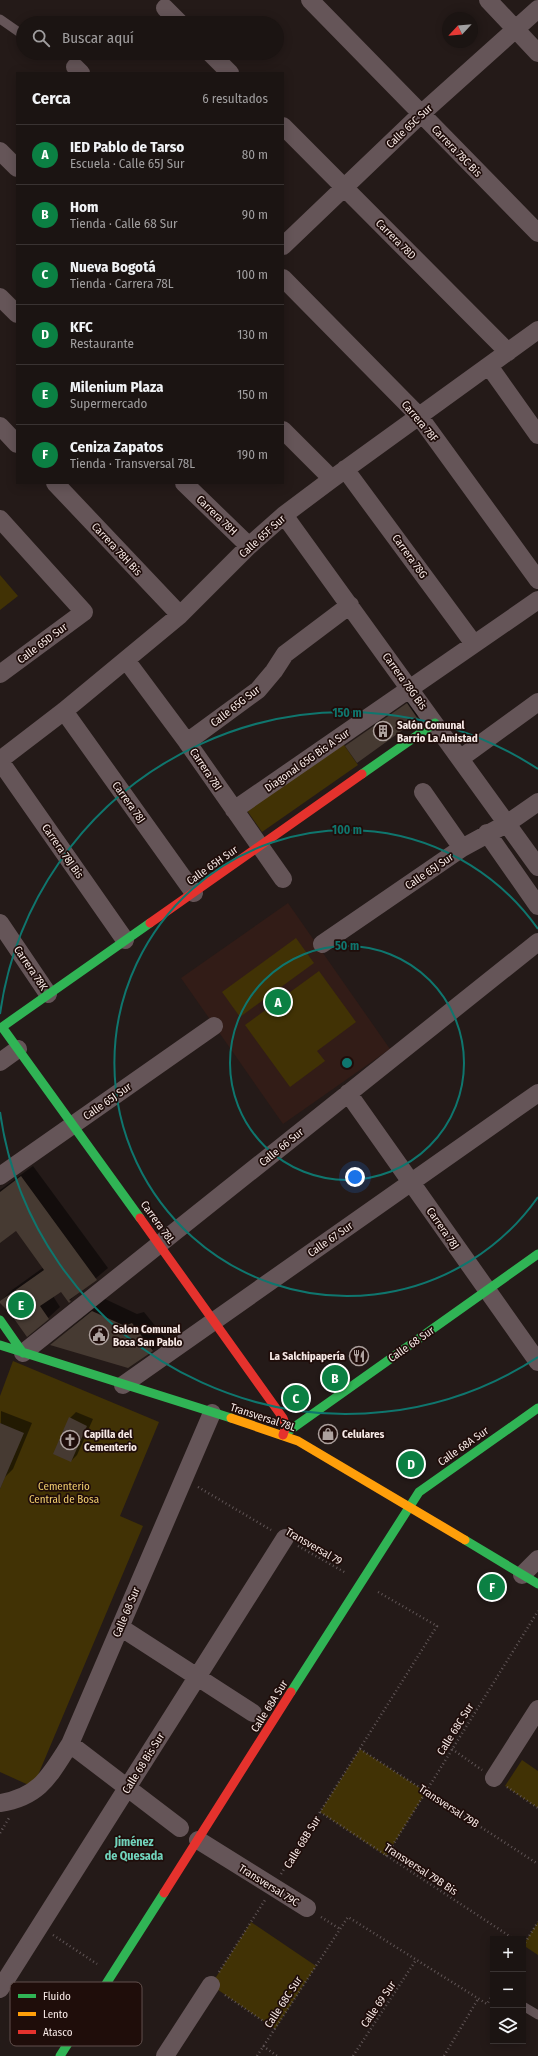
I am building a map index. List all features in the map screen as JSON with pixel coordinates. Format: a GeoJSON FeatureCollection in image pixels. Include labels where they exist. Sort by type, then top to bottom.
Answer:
{"type":"FeatureCollection","features":[{"type":"Feature","properties":{"kind":"street","name":"Carrera 78C Bis"},"geometry":{"type":"LineString","coordinates":[[310,0],[538,234]]}},
{"type":"Feature","properties":{"kind":"street"},"geometry":{"type":"LineString","coordinates":[[488,0],[538,52]]}},
{"type":"Feature","properties":{"kind":"street"},"geometry":{"type":"LineString","coordinates":[[165,8],[173,16]]}},
{"type":"Feature","properties":{"kind":"street","name":"Calle 65C Sur"},"geometry":{"type":"LineString","coordinates":[[284,245],[421,114],[515,28],[538,9]]}},
{"type":"Feature","properties":{"kind":"street"},"geometry":{"type":"LineString","coordinates":[[217,60],[229,72]]}},
{"type":"Feature","properties":{"kind":"street","name":"Carrera 78D"},"geometry":{"type":"LineString","coordinates":[[284,127],[508,352]]}},
{"type":"Feature","properties":{"kind":"street"},"geometry":{"type":"LineString","coordinates":[[0,151],[16,167]]}},
{"type":"Feature","properties":{"kind":"street","name":"Carrera 78F"},"geometry":{"type":"LineString","coordinates":[[284,279],[419,416],[538,580]]}},
{"type":"Feature","properties":{"kind":"street"},"geometry":{"type":"LineString","coordinates":[[0,297],[16,313]]}},
{"type":"Feature","properties":{"kind":"street","name":"Calle 65F Sur"},"geometry":{"type":"LineString","coordinates":[[0,760],[64,711],[180,616],[249,546],[284,515],[338,474],[538,330]]}},
{"type":"Feature","properties":{"kind":"street"},"geometry":{"type":"LineString","coordinates":[[489,366],[538,435]]}},
{"type":"Feature","properties":{"kind":"street"},"geometry":{"type":"LineString","coordinates":[[0,426],[16,443]]}},
{"type":"Feature","properties":{"kind":"street","name":"Carrera 78G"},"geometry":{"type":"LineString","coordinates":[[284,431],[338,474],[474,644]]}},
{"type":"Feature","properties":{"kind":"street","name":"Carrera 78H Bis"},"geometry":{"type":"LineString","coordinates":[[55,484],[180,616]]}},
{"type":"Feature","properties":{"kind":"street","name":"Carrera 78H"},"geometry":{"type":"LineString","coordinates":[[185,484],[249,546]]}},
{"type":"Feature","properties":{"kind":"street","name":"Carrera 78G Bis"},"geometry":{"type":"LineString","coordinates":[[284,515],[508,823],[538,867]]}},
{"type":"Feature","properties":{"kind":"street","name":"Calle 65D Sur"},"geometry":{"type":"LineString","coordinates":[[0,519],[84,612],[0,674]]}},
{"type":"Feature","properties":{"kind":"street","name":"Diagonal 65G Bis A Sur"},"geometry":{"type":"LineString","coordinates":[[234,810],[538,600]]}},
{"type":"Feature","properties":{"kind":"street","name":"Calle 65G Sur"},"geometry":{"type":"LineString","coordinates":[[187,742],[258,690],[274,671],[285,654],[350,605]]}},
{"type":"Feature","properties":{"kind":"street","name":"Carrera 78I"},"geometry":{"type":"LineString","coordinates":[[126,660],[187,742],[283,879]]}},
{"type":"Feature","properties":{"kind":"street"},"geometry":{"type":"LineString","coordinates":[[461,758],[538,702]]}},
{"type":"Feature","properties":{"kind":"street","name":"Carrera 78J"},"geometry":{"type":"LineString","coordinates":[[64,711],[194,892]]}},
{"type":"Feature","properties":{"kind":"street","name":"Calle 65H Sur"},"geometry":{"type":"LineString","coordinates":[[2,1027],[435,723]]}},
{"type":"Feature","properties":{"kind":"street","name":"Carrera 78J Bis"},"geometry":{"type":"LineString","coordinates":[[0,760],[126,940]]}},
{"type":"Feature","properties":{"kind":"street"},"geometry":{"type":"LineString","coordinates":[[423,792],[462,848]]}},
{"type":"Feature","properties":{"kind":"street","name":"Calle 65J Sur"},"geometry":{"type":"LineString","coordinates":[[322,944],[462,848],[487,833],[508,823],[538,802]]}},
{"type":"Feature","properties":{"kind":"street"},"geometry":{"type":"LineString","coordinates":[[487,833],[538,906]]}},
{"type":"Feature","properties":{"kind":"street","name":"Carrera 78K"},"geometry":{"type":"LineString","coordinates":[[0,923],[48,994]]}},
{"type":"Feature","properties":{"kind":"street","name":"Calle 66 Sur"},"geometry":{"type":"LineString","coordinates":[[23,1353],[538,942]]}},
{"type":"Feature","properties":{"kind":"street","name":"Calle 65J Sur"},"geometry":{"type":"LineString","coordinates":[[0,1176],[214,1026]]}},
{"type":"Feature","properties":{"kind":"street","name":"Carrera 78L"},"geometry":{"type":"LineString","coordinates":[[2,1027],[284,1418],[286,1426],[283,1435]]}},
{"type":"Feature","properties":{"kind":"street"},"geometry":{"type":"LineString","coordinates":[[0,1062],[18,1049]]}},
{"type":"Feature","properties":{"kind":"street","name":"Carrera 78J"},"geometry":{"type":"LineString","coordinates":[[348,1093],[538,1362]]}},
{"type":"Feature","properties":{"kind":"street","name":"Calle 67 Sur"},"geometry":{"type":"LineString","coordinates":[[122,1385],[538,1093]]}},
{"type":"Feature","properties":{"kind":"street","name":"Calle 68 Sur"},"geometry":{"type":"LineString","coordinates":[[283,1435],[538,1254]]}},
{"type":"Feature","properties":{"kind":"street"},"geometry":{"type":"LineString","coordinates":[[0,1320],[23,1353]]}},
{"type":"Feature","properties":{"kind":"street","name":"Transversal 78L"},"geometry":{"type":"LineString","coordinates":[[0,1346],[283,1435],[298,1442],[538,1584]]}},
{"type":"Feature","properties":{"kind":"street","name":"Calle 68A Sur"},"geometry":{"type":"LineString","coordinates":[[108,1982],[419,1492],[538,1408]]}},
{"type":"Feature","properties":{"kind":"street","name":"Calle 68 Sur"},"geometry":{"type":"LineString","coordinates":[[0,1804],[22,1798],[46,1782],[70,1744],[212,1413]]}},
{"type":"Feature","properties":{"kind":"street","name":"Calle 68 Bis Sur"},"geometry":{"type":"LineString","coordinates":[[0,1988],[285,1538]]}},
{"type":"Feature","properties":{"kind":"street"},"geometry":{"type":"LineString","coordinates":[[522,1575],[538,1559]]}},
{"type":"Feature","properties":{"kind":"street"},"geometry":{"type":"LineString","coordinates":[[120,1627],[253,1713]]}},
{"type":"Feature","properties":{"kind":"street"},"geometry":{"type":"LineString","coordinates":[[494,1778],[538,1709]]}},
{"type":"Feature","properties":{"kind":"street"},"geometry":{"type":"LineString","coordinates":[[70,1744],[180,1828]]}},
{"type":"Feature","properties":{"kind":"street","name":"Transversal 79C"},"geometry":{"type":"LineString","coordinates":[[198,1840],[307,1908]]}},
{"type":"Feature","properties":{"kind":"street"},"geometry":{"type":"LineString","coordinates":[[165,2056],[211,1985]]}},
{"type":"Feature","properties":{"kind":"street","name":"Calle 68A Sur"},"geometry":{"type":"LineString","coordinates":[[60,2056],[66,2046]]}},
{"type":"Feature","properties":{"kind":"lane"},"geometry":{"type":"LineString","coordinates":[[0,19],[16,29]]}},
{"type":"Feature","properties":{"kind":"lane"},"geometry":{"type":"LineString","coordinates":[[526,2008],[538,2015]]}},
{"type":"Feature","properties":{"kind":"path","name":"Transversal 79"},"geometry":{"type":"LineString","coordinates":[[184,1479],[437,1626]]}},
{"type":"Feature","properties":{"kind":"path","name":"Calle 68C Sur"},"geometry":{"type":"LineString","coordinates":[[386,1856],[538,1611]]}},
{"type":"Feature","properties":{"kind":"path","name":"Calle 68B Sur"},"geometry":{"type":"LineString","coordinates":[[211,1985],[437,1626]]}},
{"type":"Feature","properties":{"kind":"path","name":"Transversal 79B"},"geometry":{"type":"LineString","coordinates":[[360,1749],[538,1864]]}},
{"type":"Feature","properties":{"kind":"path","name":"Transversal 79B Bis"},"geometry":{"type":"LineString","coordinates":[[320,1812],[509,1936]]}},
{"type":"Feature","properties":{"kind":"path","name":"Transversal 79C"},"geometry":{"type":"LineString","coordinates":[[307,1908],[340,1929]]}},
{"type":"Feature","properties":{"kind":"path","name":"Calle 68C Sur"},"geometry":{"type":"LineString","coordinates":[[257,2056],[348,1917],[416,1960]]}},
{"type":"Feature","properties":{"kind":"path"},"geometry":{"type":"LineString","coordinates":[[526,1940],[538,1922]]}},
{"type":"Feature","properties":{"kind":"path"},"geometry":{"type":"LineString","coordinates":[[39,1926],[113,1974]]}},
{"type":"Feature","properties":{"kind":"path"},"geometry":{"type":"LineString","coordinates":[[416,1960],[487,2004],[490,1999]]}},
{"type":"Feature","properties":{"kind":"path","name":"Calle 69 Sur"},"geometry":{"type":"LineString","coordinates":[[352,2056],[416,1960]]}},
{"type":"Feature","properties":{"kind":"path"},"geometry":{"type":"LineString","coordinates":[[211,1985],[275,2029]]}},
{"type":"Feature","properties":{"kind":"path"},"geometry":{"type":"LineString","coordinates":[[444,2056],[478,1999]]}},
{"type":"Feature","properties":{"kind":"path"},"geometry":{"type":"LineString","coordinates":[[263,2046],[277,2056]]}},
{"type":"Feature","properties":{"kind":"shaded area"},"geometry":{"type":"Polygon","coordinates":[[[288,903],[390,1049],[283,1124],[181,978],[288,903]]]}},
{"type":"Feature","properties":{"kind":"green space"},"geometry":{"type":"Polygon","coordinates":[[[0,575],[18,596],[0,610],[0,575]]]}},
{"type":"Feature","properties":{"kind":"green space"},"geometry":{"type":"Polygon","coordinates":[[[342,742],[358,765],[262,832],[246,809],[342,742]]]}},
{"type":"Feature","properties":{"kind":"green space"},"geometry":{"type":"Polygon","coordinates":[[[296,938],[314,963],[240,1017],[222,992],[296,938]]]}},
{"type":"Feature","properties":{"kind":"green space"},"geometry":{"type":"Polygon","coordinates":[[[319,971],[356,1022],[317,1051],[325,1061],[290,1087],[245,1025],[319,971]]]}},
{"type":"Feature","properties":{"kind":"green space","name":"Cementerio Central de Bosa"},"geometry":{"type":"Polygon","coordinates":[[[13,1361],[159,1422],[120,1516],[143,1526],[33,1787],[0,1772],[0,1489],[23,1433],[0,1423],[0,1396],[13,1361]]]}},
{"type":"Feature","properties":{"kind":"green space"},"geometry":{"type":"Polygon","coordinates":[[[360,1749],[426,1792],[386,1856],[320,1812],[360,1749]]]}},
{"type":"Feature","properties":{"kind":"green space"},"geometry":{"type":"Polygon","coordinates":[[[522,1760],[538,1771],[538,1808],[505,1786],[522,1760]]]}},
{"type":"Feature","properties":{"kind":"green space"},"geometry":{"type":"Polygon","coordinates":[[[251,1922],[316,1966],[275,2029],[211,1985],[251,1922]]]}},
{"type":"Feature","properties":{"kind":"green space"},"geometry":{"type":"Polygon","coordinates":[[[538,1922],[538,1955],[526,1947],[526,1940],[538,1922]]]}},
{"type":"Feature","properties":{"kind":"building","name":"Salón Comunal Barrio La Amistad"},"geometry":{"type":"Polygon","coordinates":[[[407,703],[418,719],[357,763],[345,746],[407,703]]]}},
{"type":"Feature","properties":{"kind":"building"},"geometry":{"type":"Polygon","coordinates":[[[21,1176],[97,1280],[69,1300],[71,1301],[69,1303],[61,1292],[40,1306],[49,1319],[27,1337],[10,1313],[0,1303],[0,1301],[44,1270],[16,1231],[0,1243],[0,1192],[21,1176]]]}},
{"type":"Feature","properties":{"kind":"building","name":"Salon Comunal Bosa San Pablo"},"geometry":{"type":"Polygon","coordinates":[[[92,1311],[125,1326],[132,1323],[153,1351],[128,1368],[50,1345],[92,1311]]]}},
{"type":"Feature","properties":{"kind":"building","name":"Capilla del Cementerio"},"geometry":{"type":"Polygon","coordinates":[[[69,1417],[87,1426],[71,1462],[53,1454],[69,1417]]]}},
{"type":"Feature","properties":{"kind":"building"},"geometry":{"type":"Polygon","coordinates":[[[0,1423],[24,1433],[0,1489],[0,1423]]]}},
{"type":"Feature","properties":{"kind":"traffic: fast"},"geometry":{"type":"LineString","coordinates":[[362,774],[435,723]]}},
{"type":"Feature","properties":{"kind":"traffic: fast"},"geometry":{"type":"LineString","coordinates":[[140,1218],[2,1027],[150,923]]}},
{"type":"Feature","properties":{"kind":"traffic: fast"},"geometry":{"type":"LineString","coordinates":[[283,1435],[538,1254]]}},
{"type":"Feature","properties":{"kind":"traffic: fast"},"geometry":{"type":"LineString","coordinates":[[0,1320],[23,1353]]}},
{"type":"Feature","properties":{"kind":"traffic: fast"},"geometry":{"type":"LineString","coordinates":[[0,1345],[231,1418]]}},
{"type":"Feature","properties":{"kind":"traffic: fast"},"geometry":{"type":"LineString","coordinates":[[291,1692],[419,1492],[538,1408]]}},
{"type":"Feature","properties":{"kind":"traffic: fast"},"geometry":{"type":"LineString","coordinates":[[465,1540],[538,1584]]}},
{"type":"Feature","properties":{"kind":"traffic: fast"},"geometry":{"type":"LineString","coordinates":[[107,1982],[164,1893]]}},
{"type":"Feature","properties":{"kind":"traffic: fast"},"geometry":{"type":"LineString","coordinates":[[60,2056],[66,2046]]}},
{"type":"Feature","properties":{"kind":"traffic: slow"},"geometry":{"type":"LineString","coordinates":[[231,1418],[298,1441],[465,1540]]}},
{"type":"Feature","properties":{"kind":"traffic: jam"},"geometry":{"type":"LineString","coordinates":[[150,923],[362,774]]}},
{"type":"Feature","properties":{"kind":"traffic: jam"},"geometry":{"type":"LineString","coordinates":[[140,1218],[283,1418],[286,1426],[283,1435]]}},
{"type":"Feature","properties":{"kind":"traffic: jam"},"geometry":{"type":"LineString","coordinates":[[164,1893],[291,1692]]}},
{"type":"Feature","properties":{"kind":"place","name":"Salón Comunal Barrio La Amistad"},"geometry":{"type":"Point","coordinates":[383,731]}},
{"type":"Feature","properties":{"kind":"place","name":"IED Pablo de Tarso"},"geometry":{"type":"Point","coordinates":[278,1002]}},
{"type":"Feature","properties":{"kind":"place","name":"Milenium Plaza"},"geometry":{"type":"Point","coordinates":[21,1305]}},
{"type":"Feature","properties":{"kind":"place","name":"Salon Comunal Bosa San Pablo"},"geometry":{"type":"Point","coordinates":[99,1335]}},
{"type":"Feature","properties":{"kind":"place","name":"La Salchipapería"},"geometry":{"type":"Point","coordinates":[359,1356]}},
{"type":"Feature","properties":{"kind":"place","name":"Hom"},"geometry":{"type":"Point","coordinates":[335,1378]}},
{"type":"Feature","properties":{"kind":"place","name":"Nueva Bogotá"},"geometry":{"type":"Point","coordinates":[296,1398]}},
{"type":"Feature","properties":{"kind":"place","name":"Celulares"},"geometry":{"type":"Point","coordinates":[328,1434]}},
{"type":"Feature","properties":{"kind":"place","name":"Capilla del Cementerio"},"geometry":{"type":"Point","coordinates":[70,1440]}},
{"type":"Feature","properties":{"kind":"place","name":"KFC"},"geometry":{"type":"Point","coordinates":[411,1464]}},
{"type":"Feature","properties":{"kind":"place","name":"Ceniza Zapatos"},"geometry":{"type":"Point","coordinates":[492,1587]}},
{"type":"Feature","properties":{"kind":"district","name":"Jiménez de Quesada"},"geometry":{"type":"Point","coordinates":[134,1849]}}]}
